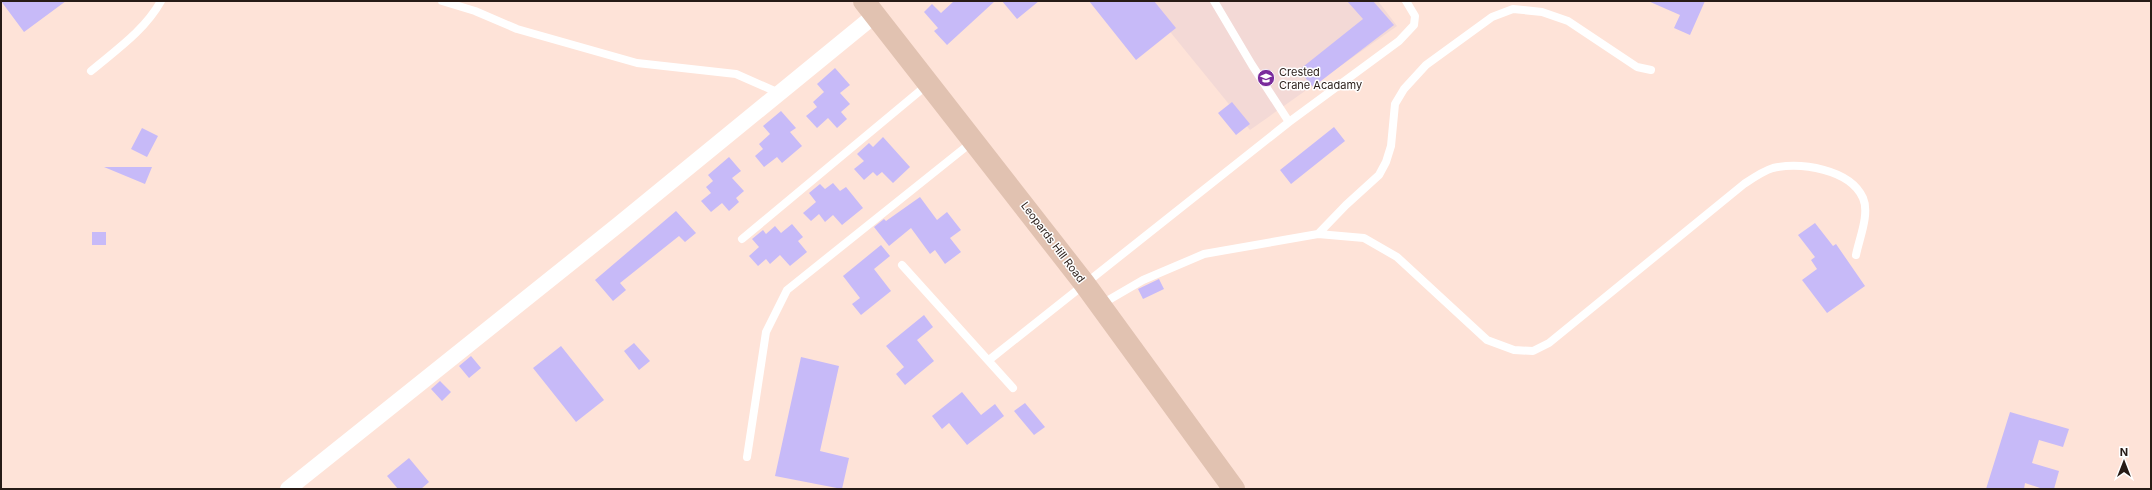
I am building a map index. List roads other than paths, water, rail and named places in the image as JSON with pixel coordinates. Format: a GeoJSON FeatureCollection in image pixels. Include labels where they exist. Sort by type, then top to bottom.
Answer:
{"type":"FeatureCollection","features":[{"type":"Feature","properties":{"kind":"main road","name":"Leopards Hill Road"},"geometry":{"type":"LineString","coordinates":[[870,8],[930,83],[1084,283],[1232,488]]}},
{"type":"Feature","properties":{"kind":"street"},"geometry":{"type":"LineString","coordinates":[[288,489],[618,225],[779,93],[870,8]]}},
{"type":"Feature","properties":{"kind":"lane"},"geometry":{"type":"LineString","coordinates":[[91,71],[134,35],[155,13],[162,1]]}},
{"type":"Feature","properties":{"kind":"lane"},"geometry":{"type":"LineString","coordinates":[[442,1],[475,11],[517,29],[630,61],[665,67],[736,74],[779,93]]}},
{"type":"Feature","properties":{"kind":"lane"},"geometry":{"type":"LineString","coordinates":[[1214,1],[1252,65],[1289,122]]}},
{"type":"Feature","properties":{"kind":"lane"},"geometry":{"type":"LineString","coordinates":[[989,360],[1084,283],[1289,122],[1399,41],[1414,25],[1415,16],[1406,1]]}},
{"type":"Feature","properties":{"kind":"lane"},"geometry":{"type":"LineString","coordinates":[[1318,234],[1346,205],[1379,175],[1386,162],[1391,146],[1395,104],[1404,89],[1426,65],[1492,16],[1513,9],[1542,12],[1568,21],[1637,67],[1651,70]]}},
{"type":"Feature","properties":{"kind":"lane"},"geometry":{"type":"LineString","coordinates":[[742,239],[930,83]]}},
{"type":"Feature","properties":{"kind":"lane"},"geometry":{"type":"LineString","coordinates":[[747,457],[766,332],[787,290],[974,140]]}},
{"type":"Feature","properties":{"kind":"lane"},"geometry":{"type":"LineString","coordinates":[[1099,305],[1143,280],[1204,254],[1318,234],[1364,238],[1397,257],[1487,340],[1514,350],[1533,351],[1554,339],[1744,184],[1757,175],[1773,169],[1786,167],[1825,169],[1848,180],[1863,198],[1865,207],[1856,254]]}},
{"type":"Feature","properties":{"kind":"lane"},"geometry":{"type":"LineString","coordinates":[[902,265],[1013,388]]}},
{"type":"Feature","properties":{"kind":"place","name":"Crested Crane Acadamy"},"geometry":{"type":"Point","coordinates":[1266,78]}}]}
